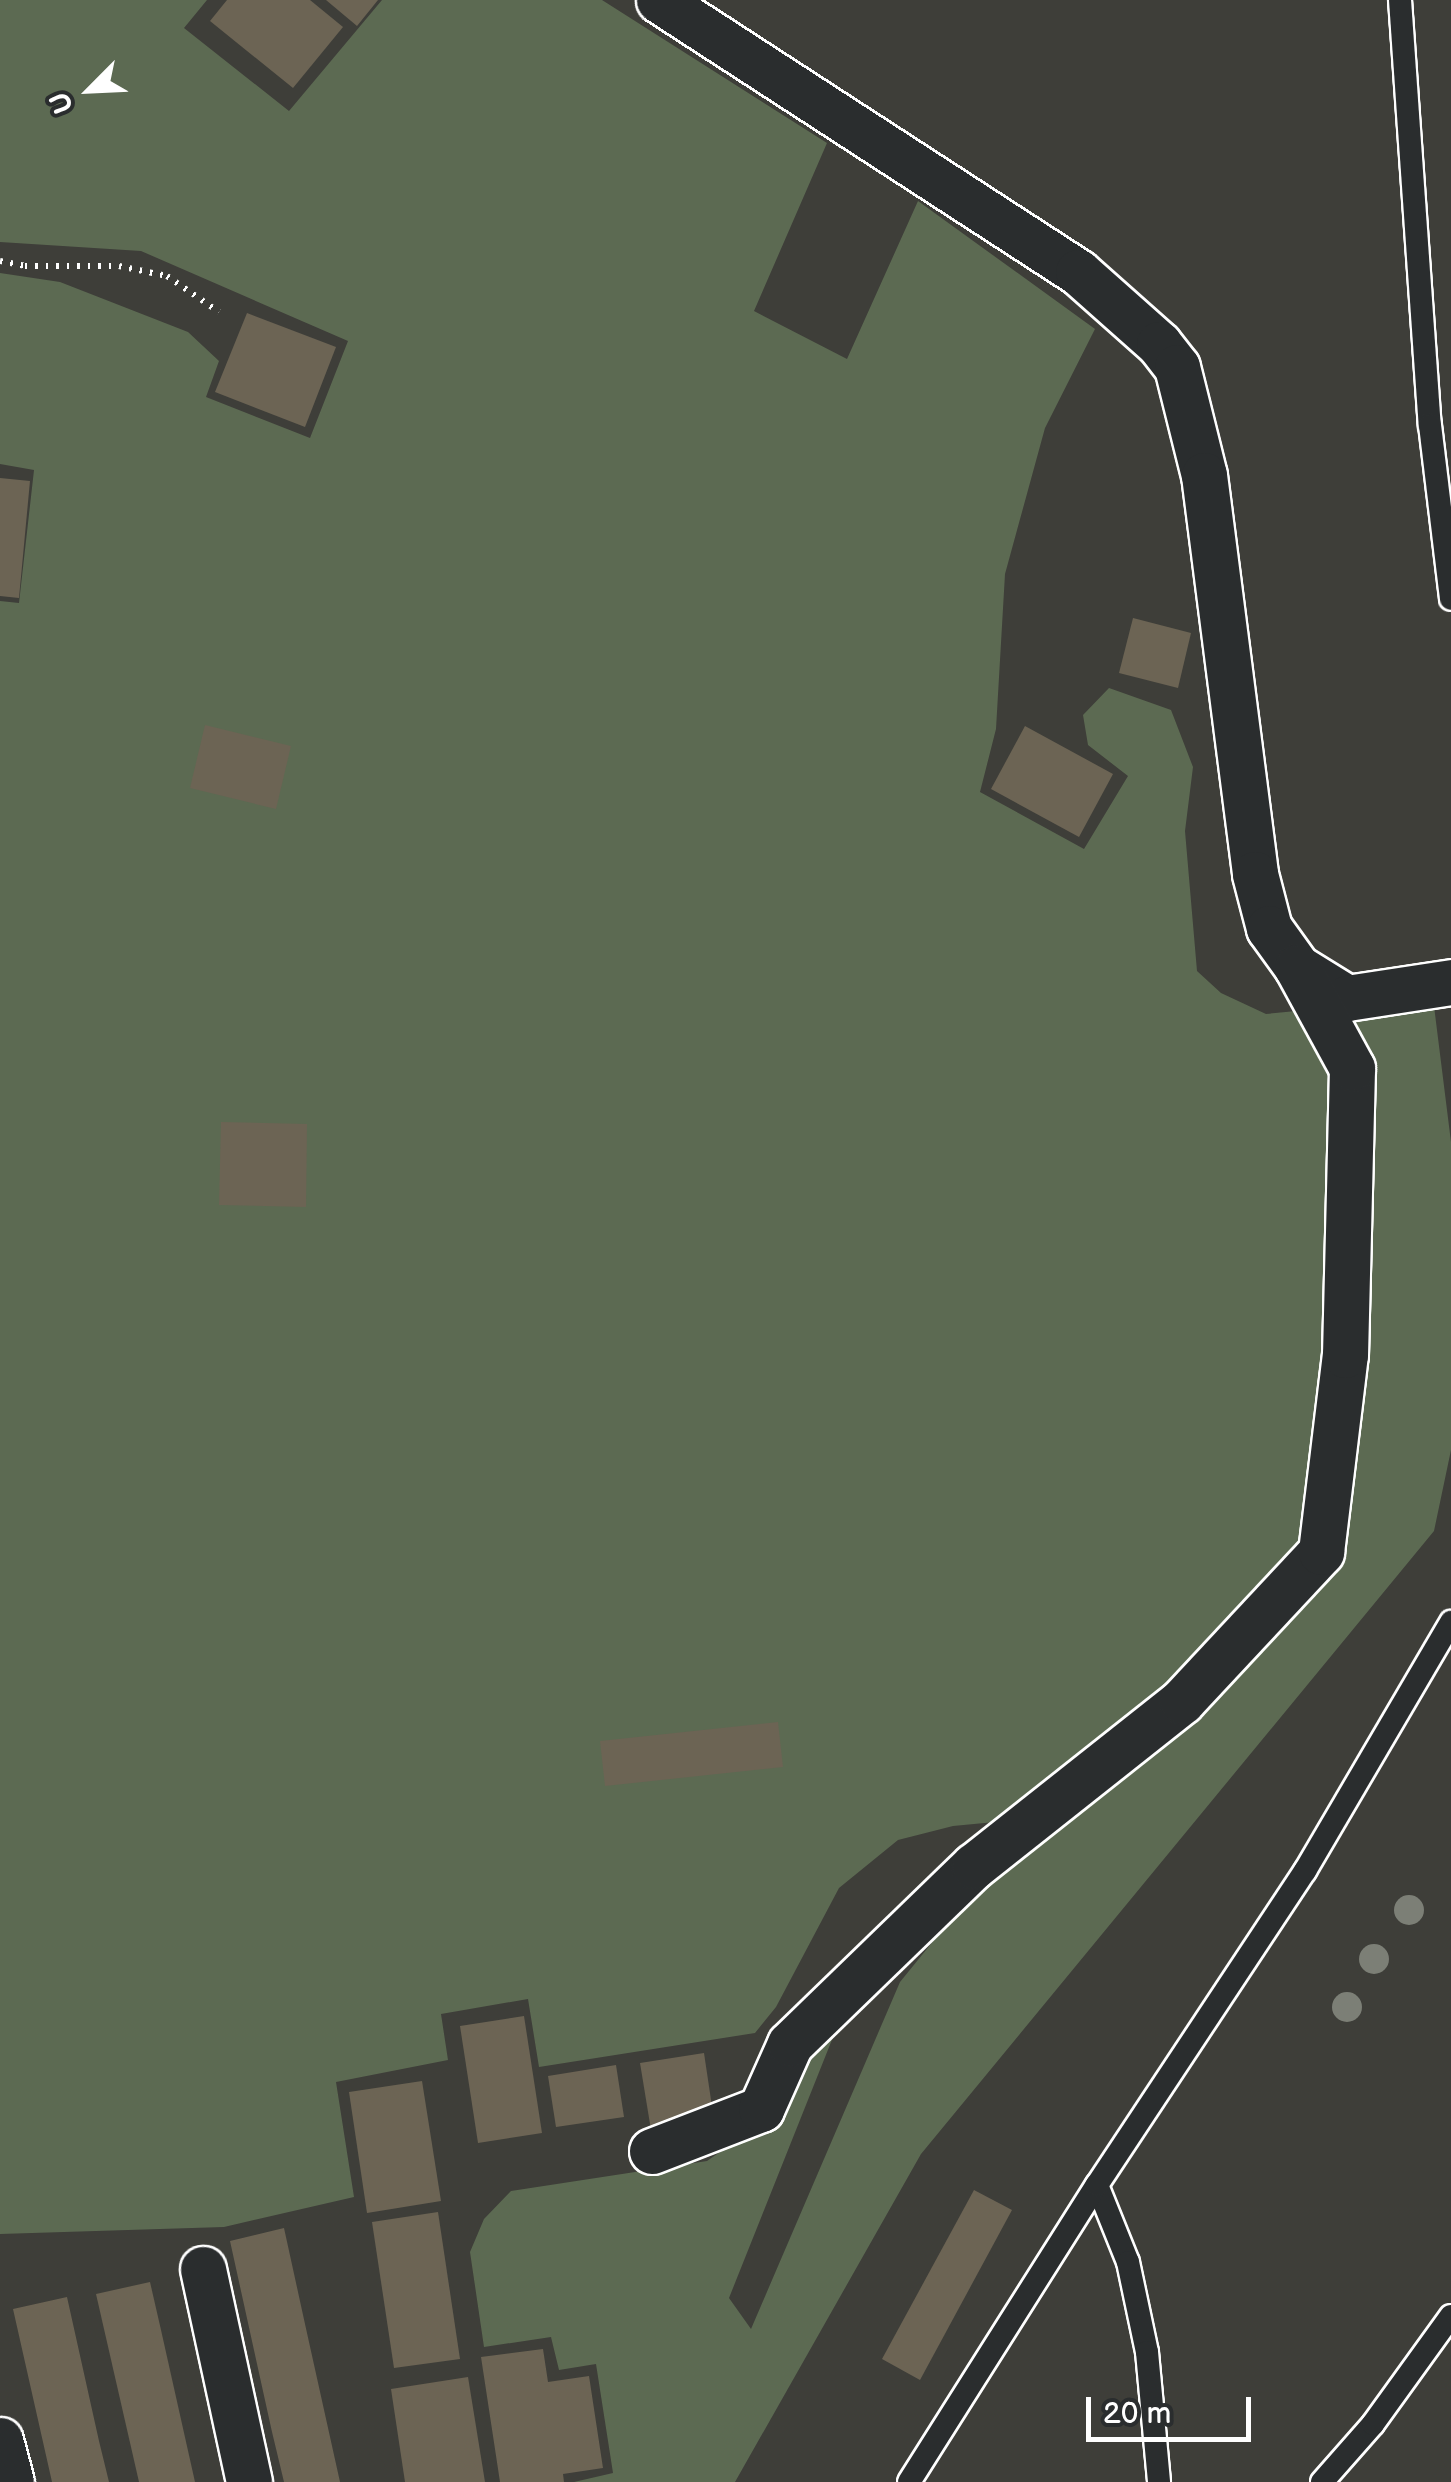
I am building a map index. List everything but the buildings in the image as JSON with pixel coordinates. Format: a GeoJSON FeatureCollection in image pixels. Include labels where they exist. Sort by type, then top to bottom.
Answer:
{"type":"FeatureCollection","features":[{"type":"Feature","properties":{"kind":"street"},"geometry":{"type":"LineString","coordinates":[[652,2151],[761,2109],[790,2044],[974,1866],[1182,1701],[1321,1552],[1345,1355],[1352,1068],[1297,967],[1269,928],[1255,874],[1204,475],[1177,367],[1141,325],[1078,272],[659,0]]}},
{"type":"Feature","properties":{"kind":"street"},"geometry":{"type":"LineString","coordinates":[[1297,967],[1347,998],[1451,982]]}},
{"type":"Feature","properties":{"kind":"street"},"geometry":{"type":"LineString","coordinates":[[203,2270],[248,2482]]}},
{"type":"Feature","properties":{"kind":"street"},"geometry":{"type":"LineString","coordinates":[[0,2440],[11,2482]]}},
{"type":"Feature","properties":{"kind":"lane"},"geometry":{"type":"LineString","coordinates":[[1400,0],[1430,425],[1451,599]]}},
{"type":"Feature","properties":{"kind":"lane"},"geometry":{"type":"LineString","coordinates":[[909,2482],[1097,2184],[1305,1871],[1451,1622]]}},
{"type":"Feature","properties":{"kind":"lane"},"geometry":{"type":"LineString","coordinates":[[1097,2184],[1128,2262],[1147,2352],[1159,2482]]}},
{"type":"Feature","properties":{"kind":"lane"},"geometry":{"type":"LineString","coordinates":[[1322,2482],[1373,2424],[1451,2316]]}},
{"type":"Feature","properties":{"kind":"path"},"geometry":{"type":"LineString","coordinates":[[0,261],[25,266],[118,266],[167,276],[218,312]]}},
{"type":"Feature","properties":{"kind":"green space"},"geometry":{"type":"Polygon","coordinates":[[[0,0],[207,0],[184,28],[289,111],[382,0],[602,0],[827,143],[754,311],[847,359],[918,201],[1095,329],[1045,428],[1005,574],[996,729],[980,792],[1084,849],[1128,776],[1088,745],[1083,715],[1109,688],[1171,710],[1193,767],[1185,831],[1197,971],[1221,993],[1266,1014],[1433,998],[1451,1142],[1451,1450],[1434,1531],[921,2154],[735,2482],[574,2482],[613,2473],[596,2364],[559,2370],[551,2337],[484,2347],[470,2252],[484,2219],[511,2191],[707,2161],[769,2118],[855,1982],[729,2298],[751,2329],[900,1982],[1000,1859],[995,1822],[953,1826],[898,1840],[839,1888],[776,2007],[755,2033],[539,2067],[528,1999],[441,2014],[448,2060],[336,2082],[354,2197],[224,2227],[0,2234],[0,601],[19,603],[34,470],[0,464],[0,273],[60,282],[188,332],[219,361],[206,397],[310,438],[348,341],[141,251],[0,242],[0,0]]]}}]}
